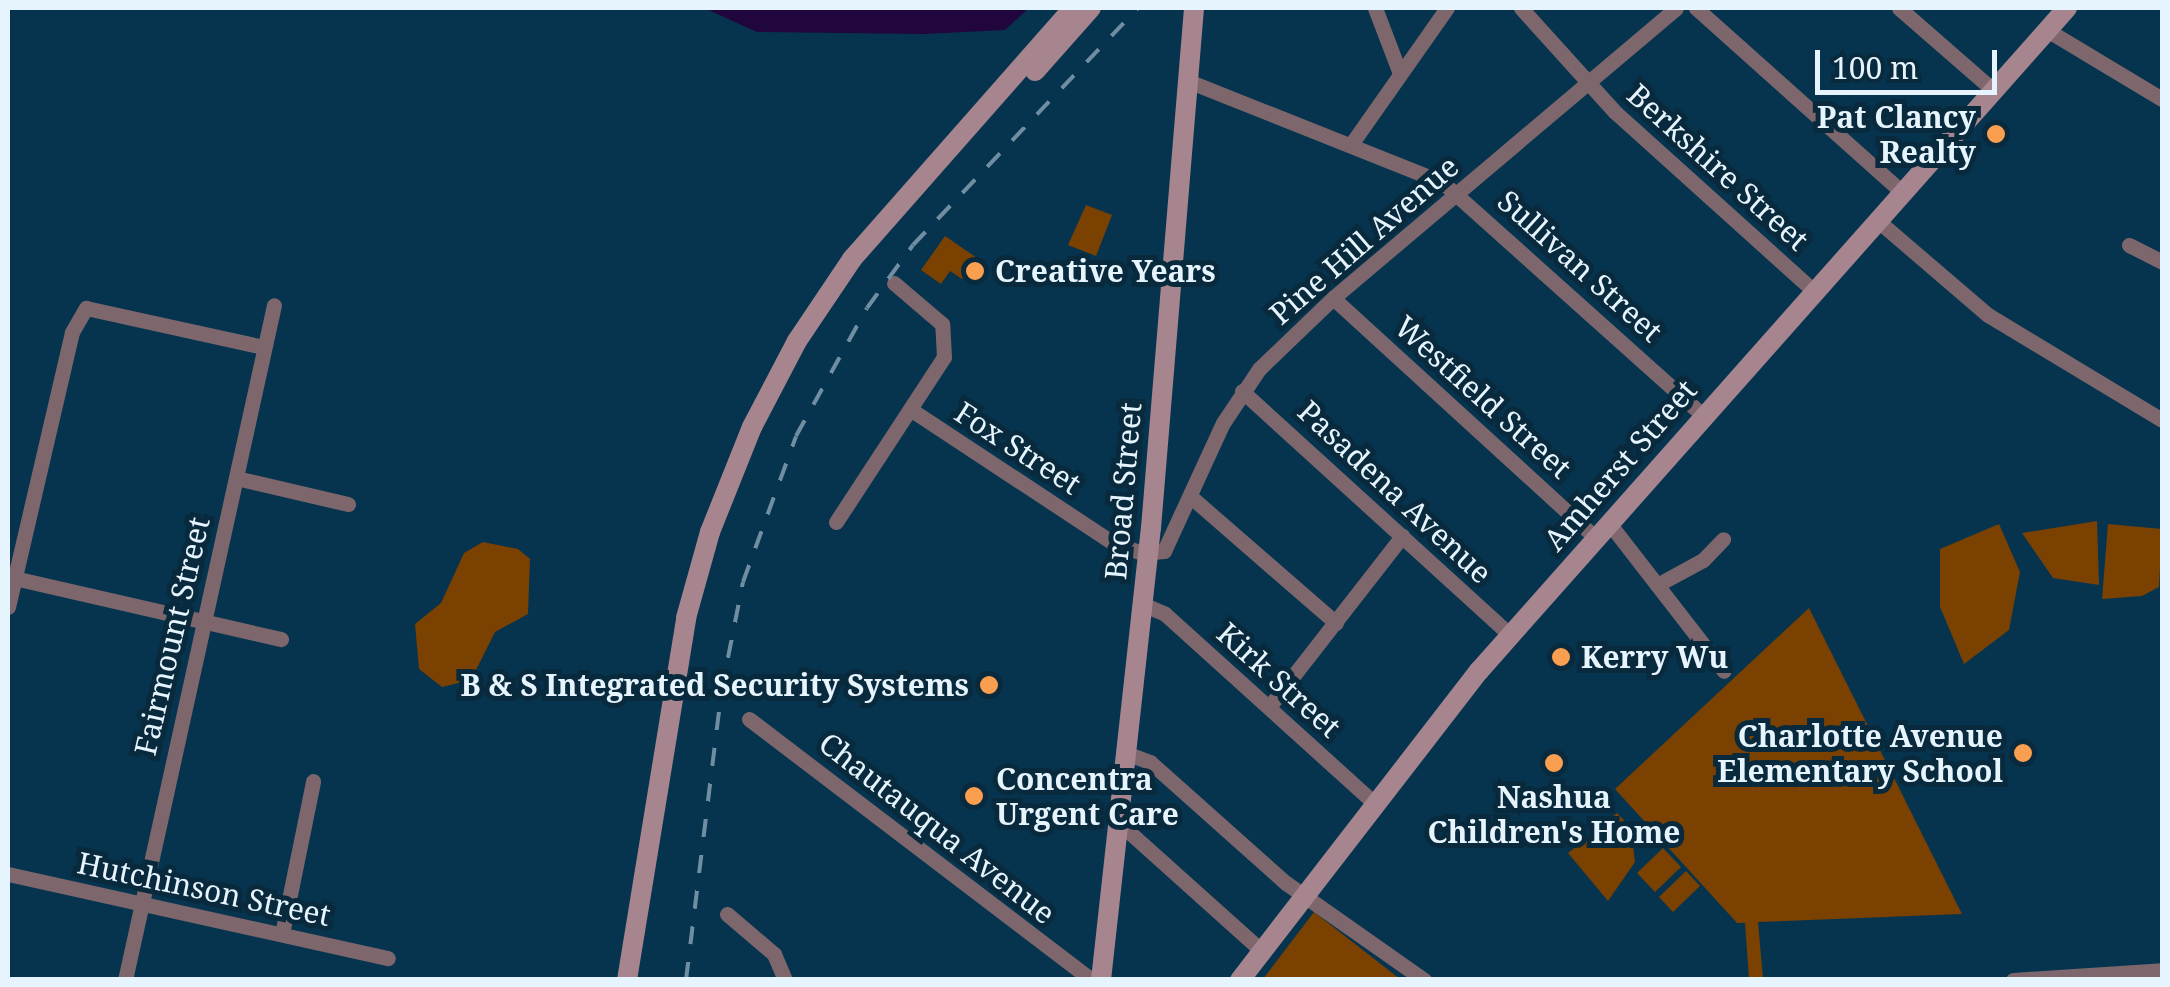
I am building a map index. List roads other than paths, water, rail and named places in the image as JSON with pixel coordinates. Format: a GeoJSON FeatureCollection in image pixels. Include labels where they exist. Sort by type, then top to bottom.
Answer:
{"type":"FeatureCollection","features":[{"type":"Feature","properties":{"kind":"main road"},"geometry":{"type":"LineString","coordinates":[[627,980],[688,607],[742,448],[797,341],[852,259],[1074,8]]}},
{"type":"Feature","properties":{"kind":"main road"},"geometry":{"type":"LineString","coordinates":[[990,106],[1051,58],[1091,8]]}},
{"type":"Feature","properties":{"kind":"main road","name":"Broad Street"},"geometry":{"type":"LineString","coordinates":[[1101,980],[1148,554],[1194,8]]}},
{"type":"Feature","properties":{"kind":"main road","name":"Amherst Street"},"geometry":{"type":"LineString","coordinates":[[1240,980],[1510,636],[2067,8]]}},
{"type":"Feature","properties":{"kind":"street"},"geometry":{"type":"LineString","coordinates":[[1374,8],[1399,71]]}},
{"type":"Feature","properties":{"kind":"street"},"geometry":{"type":"LineString","coordinates":[[1352,143],[1446,8]]}},
{"type":"Feature","properties":{"kind":"street","name":"Berkshire Street"},"geometry":{"type":"LineString","coordinates":[[1521,8],[1587,84],[1814,290]]}},
{"type":"Feature","properties":{"kind":"street","name":"Pine Hill Avenue"},"geometry":{"type":"LineString","coordinates":[[1148,554],[1171,545],[1242,390],[1334,298],[1676,8]]}},
{"type":"Feature","properties":{"kind":"street"},"geometry":{"type":"LineString","coordinates":[[1696,8],[1902,192]]}},
{"type":"Feature","properties":{"kind":"street"},"geometry":{"type":"LineString","coordinates":[[1899,8],[1993,90]]}},
{"type":"Feature","properties":{"kind":"street"},"geometry":{"type":"LineString","coordinates":[[2047,30],[2162,99]]}},
{"type":"Feature","properties":{"kind":"street","name":"Sullivan Street"},"geometry":{"type":"LineString","coordinates":[[1188,81],[1352,143],[1460,194],[1703,415]]}},
{"type":"Feature","properties":{"kind":"street"},"geometry":{"type":"LineString","coordinates":[[1878,220],[1988,315],[2162,420]]}},
{"type":"Feature","properties":{"kind":"street"},"geometry":{"type":"LineString","coordinates":[[2129,245],[2162,262]]}},
{"type":"Feature","properties":{"kind":"street"},"geometry":{"type":"LineString","coordinates":[[836,522],[913,411],[944,357],[945,339],[933,314],[894,283]]}},
{"type":"Feature","properties":{"kind":"street","name":"Westfield Street"},"geometry":{"type":"LineString","coordinates":[[1334,298],[1603,530],[1657,584],[1724,672]]}},
{"type":"Feature","properties":{"kind":"street","name":"Fairmount Street"},"geometry":{"type":"LineString","coordinates":[[125,980],[274,305]]}},
{"type":"Feature","properties":{"kind":"street"},"geometry":{"type":"LineString","coordinates":[[8,607],[72,332],[86,308],[264,348]]}},
{"type":"Feature","properties":{"kind":"street","name":"Pasadena Avenue"},"geometry":{"type":"LineString","coordinates":[[1242,390],[1510,636]]}},
{"type":"Feature","properties":{"kind":"street","name":"Fox Street"},"geometry":{"type":"LineString","coordinates":[[913,411],[1115,544],[1148,554]]}},
{"type":"Feature","properties":{"kind":"street"},"geometry":{"type":"LineString","coordinates":[[236,478],[348,504]]}},
{"type":"Feature","properties":{"kind":"street"},"geometry":{"type":"LineString","coordinates":[[1191,498],[1336,623]]}},
{"type":"Feature","properties":{"kind":"street"},"geometry":{"type":"LineString","coordinates":[[1269,707],[1402,536]]}},
{"type":"Feature","properties":{"kind":"street"},"geometry":{"type":"LineString","coordinates":[[1657,584],[1703,560],[1723,539]]}},
{"type":"Feature","properties":{"kind":"street"},"geometry":{"type":"LineString","coordinates":[[14,578],[281,640]]}},
{"type":"Feature","properties":{"kind":"street","name":"Kirk Street"},"geometry":{"type":"LineString","coordinates":[[1142,604],[1165,614],[1375,804]]}},
{"type":"Feature","properties":{"kind":"street","name":"Chautauqua Avenue"},"geometry":{"type":"LineString","coordinates":[[749,719],[1091,980]]}},
{"type":"Feature","properties":{"kind":"street"},"geometry":{"type":"LineString","coordinates":[[1126,753],[1150,762],[1306,894],[1424,980]]}},
{"type":"Feature","properties":{"kind":"street"},"geometry":{"type":"LineString","coordinates":[[282,934],[313,781]]}},
{"type":"Feature","properties":{"kind":"street"},"geometry":{"type":"LineString","coordinates":[[1118,822],[1262,951]]}},
{"type":"Feature","properties":{"kind":"street","name":"Hutchinson Street"},"geometry":{"type":"LineString","coordinates":[[8,874],[388,958]]}},
{"type":"Feature","properties":{"kind":"street"},"geometry":{"type":"LineString","coordinates":[[727,914],[774,954],[785,980]]}},
{"type":"Feature","properties":{"kind":"street"},"geometry":{"type":"LineString","coordinates":[[2013,980],[2162,970]]}},
{"type":"Feature","properties":{"kind":"railway"},"geometry":{"type":"LineString","coordinates":[[686,980],[721,693],[743,582],[796,436],[867,308],[913,245],[1138,8]]}},
{"type":"Feature","properties":{"kind":"place","name":"Pat Clancy Realty"},"geometry":{"type":"Point","coordinates":[1996,134]}},
{"type":"Feature","properties":{"kind":"place","name":"Creative Years"},"geometry":{"type":"Point","coordinates":[975,271]}},
{"type":"Feature","properties":{"kind":"place","name":"Kerry Wu"},"geometry":{"type":"Point","coordinates":[1561,657]}},
{"type":"Feature","properties":{"kind":"place","name":"B & S Integrated Security Systems"},"geometry":{"type":"Point","coordinates":[989,685]}},
{"type":"Feature","properties":{"kind":"place","name":"Charlotte Avenue Elementary School"},"geometry":{"type":"Point","coordinates":[2023,753]}},
{"type":"Feature","properties":{"kind":"place","name":"Nashua Children's Home"},"geometry":{"type":"Point","coordinates":[1554,763]}},
{"type":"Feature","properties":{"kind":"place","name":"Concentra Urgent Care"},"geometry":{"type":"Point","coordinates":[974,796]}}]}
